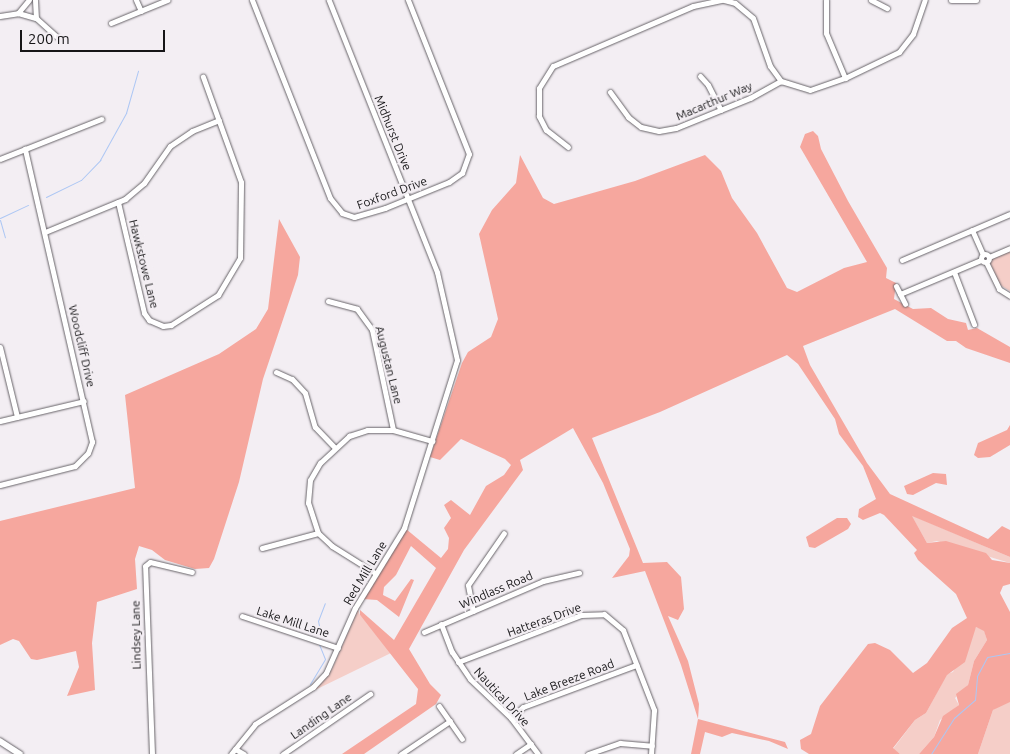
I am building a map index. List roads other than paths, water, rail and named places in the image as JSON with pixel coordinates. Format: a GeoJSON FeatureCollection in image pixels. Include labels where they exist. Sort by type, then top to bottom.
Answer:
{"type":"FeatureCollection","features":[{"type":"Feature","properties":{"kind":"street"},"geometry":{"type":"LineString","coordinates":[[18,13],[29,0]]}},
{"type":"Feature","properties":{"kind":"street"},"geometry":{"type":"LineString","coordinates":[[35,0],[36,18]]}},
{"type":"Feature","properties":{"kind":"street"},"geometry":{"type":"LineString","coordinates":[[136,0],[141,11]]}},
{"type":"Feature","properties":{"kind":"street"},"geometry":{"type":"LineString","coordinates":[[111,23],[167,0]]}},
{"type":"Feature","properties":{"kind":"street","name":"Foxford Drive"},"geometry":{"type":"LineString","coordinates":[[252,0],[336,207],[348,216],[364,216],[462,173],[469,154],[408,0]]}},
{"type":"Feature","properties":{"kind":"street","name":"Midhurst Drive"},"geometry":{"type":"LineString","coordinates":[[329,0],[437,272],[457,360]]}},
{"type":"Feature","properties":{"kind":"street"},"geometry":{"type":"LineString","coordinates":[[568,147],[546,130],[539,116],[539,88],[553,66],[693,6],[723,0],[735,3],[753,18],[770,66],[781,81],[810,90],[845,78],[899,52],[913,34],[925,0]]}},
{"type":"Feature","properties":{"kind":"street"},"geometry":{"type":"LineString","coordinates":[[826,0],[826,33],[845,78]]}},
{"type":"Feature","properties":{"kind":"street"},"geometry":{"type":"LineString","coordinates":[[871,0],[887,8]]}},
{"type":"Feature","properties":{"kind":"street"},"geometry":{"type":"LineString","coordinates":[[950,0],[976,0]]}},
{"type":"Feature","properties":{"kind":"street"},"geometry":{"type":"LineString","coordinates":[[0,16],[18,13],[36,18],[56,36]]}},
{"type":"Feature","properties":{"kind":"street"},"geometry":{"type":"LineString","coordinates":[[700,76],[708,85],[721,110]]}},
{"type":"Feature","properties":{"kind":"street","name":"Hawkstowe Lane"},"geometry":{"type":"LineString","coordinates":[[118,202],[144,313],[149,320],[163,326],[171,325],[218,295],[235,271],[242,236],[239,170],[203,77]]}},
{"type":"Feature","properties":{"kind":"street","name":"Macarthur Way"},"geometry":{"type":"LineString","coordinates":[[610,92],[628,117],[641,127],[660,131],[676,128],[721,110],[781,81]]}},
{"type":"Feature","properties":{"kind":"street"},"geometry":{"type":"LineString","coordinates":[[0,159],[101,119]]}},
{"type":"Feature","properties":{"kind":"street"},"geometry":{"type":"LineString","coordinates":[[45,232],[118,202],[135,192],[175,142],[219,120]]}},
{"type":"Feature","properties":{"kind":"street","name":"Woodcliff Drive"},"geometry":{"type":"LineString","coordinates":[[0,485],[64,470],[83,460],[92,442],[25,149]]}},
{"type":"Feature","properties":{"kind":"street"},"geometry":{"type":"LineString","coordinates":[[902,260],[1010,214]]}},
{"type":"Feature","properties":{"kind":"street"},"geometry":{"type":"LineString","coordinates":[[972,230],[999,289],[1010,296]]}},
{"type":"Feature","properties":{"kind":"street"},"geometry":{"type":"LineString","coordinates":[[900,294],[1010,248]]}},
{"type":"Feature","properties":{"kind":"street"},"geometry":{"type":"LineString","coordinates":[[954,272],[974,324]]}},
{"type":"Feature","properties":{"kind":"street"},"geometry":{"type":"LineString","coordinates":[[896,286],[905,304]]}},
{"type":"Feature","properties":{"kind":"street","name":"Augustan Lane"},"geometry":{"type":"LineString","coordinates":[[328,301],[357,309],[372,330],[393,430]]}},
{"type":"Feature","properties":{"kind":"street"},"geometry":{"type":"LineString","coordinates":[[0,347],[17,417]]}},
{"type":"Feature","properties":{"kind":"street","name":"Red Mill Lane"},"geometry":{"type":"LineString","coordinates":[[231,754],[255,724],[322,680],[375,573],[404,528],[457,360]]}},
{"type":"Feature","properties":{"kind":"street"},"geometry":{"type":"LineString","coordinates":[[276,372],[292,379],[305,393],[315,427],[334,447]]}},
{"type":"Feature","properties":{"kind":"street"},"geometry":{"type":"LineString","coordinates":[[0,421],[84,401]]}},
{"type":"Feature","properties":{"kind":"street"},"geometry":{"type":"LineString","coordinates":[[375,573],[332,546],[318,533],[311,520],[308,503],[310,480],[334,447],[349,436],[367,430],[393,430],[432,441]]}},
{"type":"Feature","properties":{"kind":"street"},"geometry":{"type":"LineString","coordinates":[[262,548],[318,533]]}},
{"type":"Feature","properties":{"kind":"street"},"geometry":{"type":"LineString","coordinates":[[473,610],[468,585],[504,533]]}},
{"type":"Feature","properties":{"kind":"street","name":"Lindsey Lane"},"geometry":{"type":"LineString","coordinates":[[152,754],[145,566],[152,562],[192,572]]}},
{"type":"Feature","properties":{"kind":"street","name":"Windlass Road"},"geometry":{"type":"LineString","coordinates":[[424,632],[543,581],[579,573]]}},
{"type":"Feature","properties":{"kind":"street","name":"Hatteras Drive"},"geometry":{"type":"LineString","coordinates":[[458,662],[594,612],[604,614],[618,624],[654,710],[651,754]]}},
{"type":"Feature","properties":{"kind":"street","name":"Lake Mill Lane"},"geometry":{"type":"LineString","coordinates":[[242,616],[338,648]]}},
{"type":"Feature","properties":{"kind":"street","name":"Nautical Drive"},"geometry":{"type":"LineString","coordinates":[[441,624],[458,662],[482,694],[511,718],[538,754]]}},
{"type":"Feature","properties":{"kind":"street","name":"Lake Breeze Road"},"geometry":{"type":"LineString","coordinates":[[511,718],[523,707],[636,665]]}},
{"type":"Feature","properties":{"kind":"street","name":"Landing Lane"},"geometry":{"type":"LineString","coordinates":[[283,754],[370,694]]}},
{"type":"Feature","properties":{"kind":"street"},"geometry":{"type":"LineString","coordinates":[[439,706],[462,739]]}},
{"type":"Feature","properties":{"kind":"street"},"geometry":{"type":"LineString","coordinates":[[401,754],[450,721]]}},
{"type":"Feature","properties":{"kind":"street"},"geometry":{"type":"LineString","coordinates":[[0,741],[20,754]]}},
{"type":"Feature","properties":{"kind":"street"},"geometry":{"type":"LineString","coordinates":[[588,754],[620,743],[652,746]]}},
{"type":"Feature","properties":{"kind":"street"},"geometry":{"type":"LineString","coordinates":[[516,754],[531,744]]}},
{"type":"Feature","properties":{"kind":"street"},"geometry":{"type":"LineString","coordinates":[[235,749],[244,754]]}},
{"type":"Feature","properties":{"kind":"waterway"},"geometry":{"type":"LineString","coordinates":[[46,197],[81,180],[100,160],[126,113],[138,71]]}},
{"type":"Feature","properties":{"kind":"waterway"},"geometry":{"type":"LineString","coordinates":[[0,218],[28,205]]}},
{"type":"Feature","properties":{"kind":"waterway"},"geometry":{"type":"LineString","coordinates":[[0,220],[5,237]]}},
{"type":"Feature","properties":{"kind":"waterway"},"geometry":{"type":"LineString","coordinates":[[321,636],[318,621],[325,603]]}},
{"type":"Feature","properties":{"kind":"waterway"},"geometry":{"type":"LineString","coordinates":[[310,684],[325,659],[319,644]]}},
{"type":"Feature","properties":{"kind":"waterway"},"geometry":{"type":"LineString","coordinates":[[931,754],[954,718],[975,700],[977,676],[987,657],[1010,653]]}}]}
